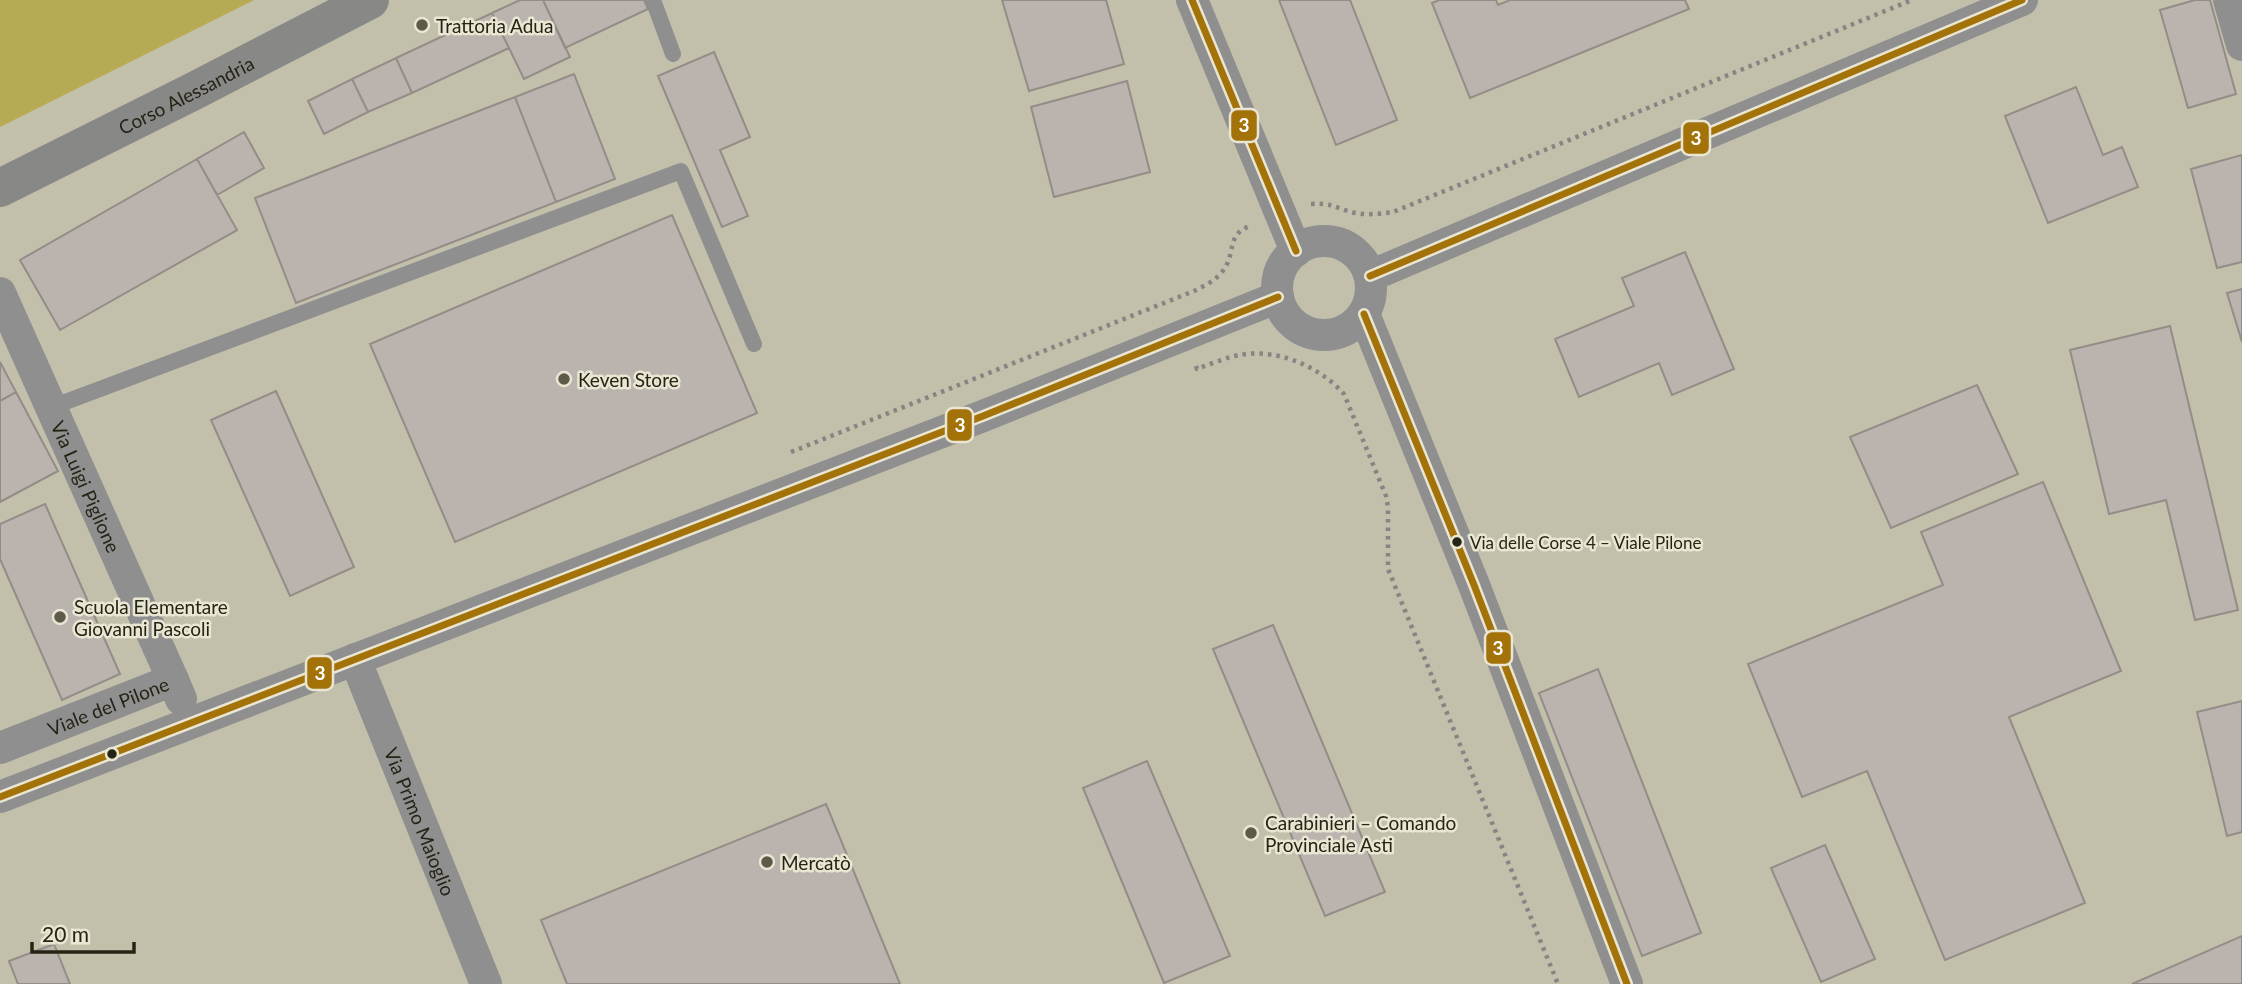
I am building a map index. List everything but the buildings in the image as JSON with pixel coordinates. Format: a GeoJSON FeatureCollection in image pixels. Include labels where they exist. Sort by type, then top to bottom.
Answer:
{"type":"FeatureCollection","features":[{"type":"Feature","properties":{"kind":"main road","name":"Corso Alessandria"},"geometry":{"type":"LineString","coordinates":[[0,188],[370,0]]}},
{"type":"Feature","properties":{"kind":"street"},"geometry":{"type":"LineString","coordinates":[[1192,0],[1296,251]]}},
{"type":"Feature","properties":{"kind":"street"},"geometry":{"type":"LineString","coordinates":[[1370,276],[2020,0]]}},
{"type":"Feature","properties":{"kind":"street"},"geometry":{"type":"LineString","coordinates":[[2229,0],[2242,45]]}},
{"type":"Feature","properties":{"kind":"street"},"geometry":{"type":"LineString","coordinates":[[1325,241],[1354,251],[1364,262],[1370,276],[1370,302],[1364,314],[1353,326],[1339,333],[1323,336],[1307,332],[1294,324],[1283,312],[1278,297],[1281,271],[1287,260],[1296,251],[1310,244],[1325,241]]}},
{"type":"Feature","properties":{"kind":"street","name":"Via Luigi Piglione"},"geometry":{"type":"LineString","coordinates":[[0,293],[173,680]]}},
{"type":"Feature","properties":{"kind":"street"},"geometry":{"type":"LineString","coordinates":[[0,797],[983,416],[1278,297]]}},
{"type":"Feature","properties":{"kind":"street"},"geometry":{"type":"LineString","coordinates":[[1364,314],[1474,585],[1627,984]]}},
{"type":"Feature","properties":{"kind":"street","name":"Via Primo Maioglio"},"geometry":{"type":"LineString","coordinates":[[355,659],[486,984]]}},
{"type":"Feature","properties":{"kind":"street","name":"Viale del Pilone"},"geometry":{"type":"LineString","coordinates":[[0,748],[173,680],[192,722]]}},
{"type":"Feature","properties":{"kind":"lane"},"geometry":{"type":"LineString","coordinates":[[653,0],[673,54]]}},
{"type":"Feature","properties":{"kind":"lane"},"geometry":{"type":"LineString","coordinates":[[52,407],[681,171],[754,344]]}},
{"type":"Feature","properties":{"kind":"path"},"geometry":{"type":"LineString","coordinates":[[783,455],[1213,281],[1224,271],[1231,256],[1232,242],[1240,230],[1310,204],[1329,203],[1350,212],[1393,212],[1912,0]]}},
{"type":"Feature","properties":{"kind":"path"},"geometry":{"type":"LineString","coordinates":[[1169,301],[1197,369],[1238,355],[1257,353],[1303,364],[1332,381],[1344,394],[1386,496],[1388,569],[1558,984]]}},
{"type":"Feature","properties":{"kind":"shaded area"},"geometry":{"type":"Polygon","coordinates":[[[0,0],[254,0],[0,127],[0,0]]]}},
{"type":"Feature","properties":{"kind":"transit line","name":"3"},"geometry":{"type":"LineString","coordinates":[[1192,0],[1296,251]]}},
{"type":"Feature","properties":{"kind":"transit line","name":"3"},"geometry":{"type":"LineString","coordinates":[[1370,276],[2022,0]]}},
{"type":"Feature","properties":{"kind":"transit line","name":"3"},"geometry":{"type":"LineString","coordinates":[[0,797],[983,416],[1278,297]]}},
{"type":"Feature","properties":{"kind":"transit line","name":"3"},"geometry":{"type":"LineString","coordinates":[[1364,314],[1474,585],[1627,984]]}},
{"type":"Feature","properties":{"kind":"place","name":"Trattoria Adua"},"geometry":{"type":"Point","coordinates":[422,25]}},
{"type":"Feature","properties":{"kind":"place","name":"Keven Store"},"geometry":{"type":"Point","coordinates":[564,379]}},
{"type":"Feature","properties":{"kind":"place","name":"Via delle Corse 4 – Viale Pilone"},"geometry":{"type":"Point","coordinates":[1457,542]}},
{"type":"Feature","properties":{"kind":"place","name":"Scuola Elementare Giovanni Pascoli"},"geometry":{"type":"Point","coordinates":[60,617]}},
{"type":"Feature","properties":{"kind":"place","name":"Carabinieri – Comando Provinciale Asti"},"geometry":{"type":"Point","coordinates":[1251,833]}},
{"type":"Feature","properties":{"kind":"place","name":"Mercatò"},"geometry":{"type":"Point","coordinates":[767,862]}}]}
